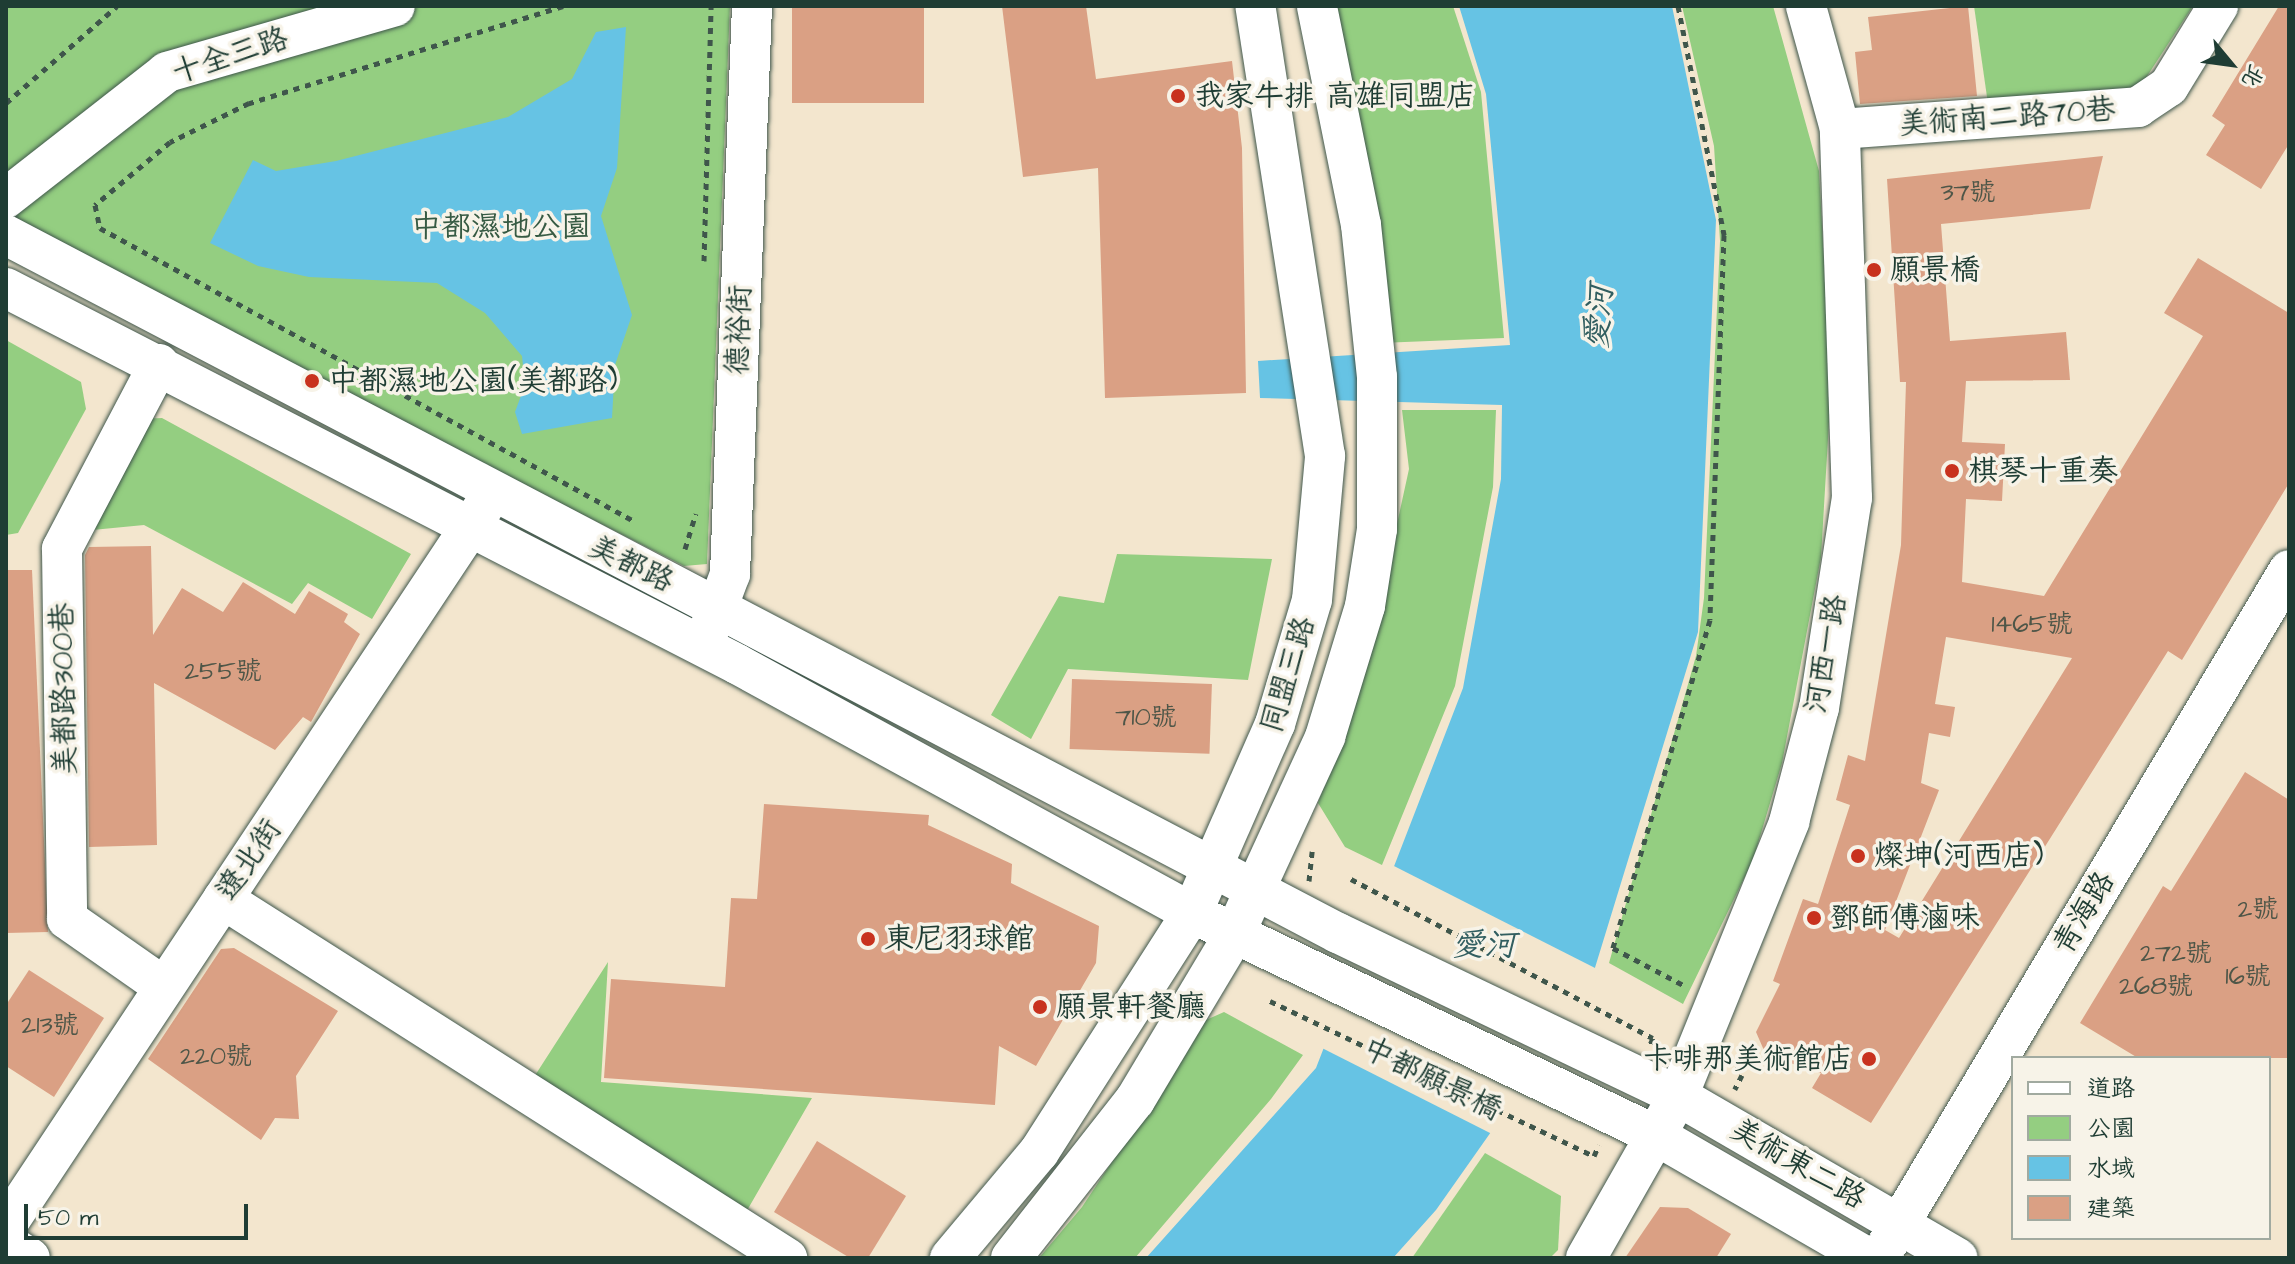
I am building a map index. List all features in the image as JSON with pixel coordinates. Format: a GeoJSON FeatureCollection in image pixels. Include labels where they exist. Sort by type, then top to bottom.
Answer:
{"type":"FeatureCollection","features":[{"type":"Feature","properties":{"kind":"street","name":"十全三路"},"geometry":{"type":"LineString","coordinates":[[6,198],[167,72],[395,6]]}},
{"type":"Feature","properties":{"kind":"street","name":"德裕街"},"geometry":{"type":"LineString","coordinates":[[699,647],[721,608],[730,574],[752,6]]}},
{"type":"Feature","properties":{"kind":"street","name":"同盟三路"},"geometry":{"type":"LineString","coordinates":[[950,1258],[1056,1128],[1192,913],[1213,869],[1293,671],[1323,529],[1325,456],[1255,6]]}},
{"type":"Feature","properties":{"kind":"street","name":"同盟三路"},"geometry":{"type":"LineString","coordinates":[[1011,1258],[1135,1100],[1235,933],[1258,890],[1345,680],[1377,529],[1377,377],[1361,225],[1317,6]]}},
{"type":"Feature","properties":{"kind":"street","name":"河西一路"},"geometry":{"type":"LineString","coordinates":[[1586,1258],[1678,1096],[1789,822],[1819,708],[1852,498],[1840,129],[1806,6]]}},
{"type":"Feature","properties":{"kind":"street","name":"美術南二路70巷"},"geometry":{"type":"LineString","coordinates":[[1840,129],[2138,107],[2169,86],[2218,6]]}},
{"type":"Feature","properties":{"kind":"street","name":"美都路"},"geometry":{"type":"LineString","coordinates":[[6,235],[492,494],[721,608],[1258,890]]}},
{"type":"Feature","properties":{"kind":"street","name":"美都路"},"geometry":{"type":"LineString","coordinates":[[6,288],[159,364],[699,647],[1192,913],[1235,933]]}},
{"type":"Feature","properties":{"kind":"street","name":"美都路300巷"},"geometry":{"type":"LineString","coordinates":[[159,364],[62,549],[67,919],[164,987]]}},
{"type":"Feature","properties":{"kind":"street","name":"遼北街"},"geometry":{"type":"LineString","coordinates":[[6,1226],[492,494]]}},
{"type":"Feature","properties":{"kind":"street","name":"青海路"},"geometry":{"type":"LineString","coordinates":[[1880,1258],[2289,570]]}},
{"type":"Feature","properties":{"kind":"street"},"geometry":{"type":"LineString","coordinates":[[1293,671],[1345,680]]}},
{"type":"Feature","properties":{"kind":"street","name":"美術東二路"},"geometry":{"type":"LineString","coordinates":[[1258,890],[1338,933],[1678,1096],[1958,1258]]}},
{"type":"Feature","properties":{"kind":"street"},"geometry":{"type":"LineString","coordinates":[[223,899],[787,1258]]}},
{"type":"Feature","properties":{"kind":"street","name":"中都願景橋"},"geometry":{"type":"LineString","coordinates":[[1235,933],[1614,1115]]}},
{"type":"Feature","properties":{"kind":"street","name":"美術東二路"},"geometry":{"type":"LineString","coordinates":[[1614,1115],[1657,1136],[1868,1258]]}},
{"type":"Feature","properties":{"kind":"street"},"geometry":{"type":"LineString","coordinates":[[1567,1258],[1614,1212]]}},
{"type":"Feature","properties":{"kind":"street"},"geometry":{"type":"LineString","coordinates":[[6,1243],[30,1258]]}},
{"type":"Feature","properties":{"kind":"path"},"geometry":{"type":"LineString","coordinates":[[6,103],[117,6]]}},
{"type":"Feature","properties":{"kind":"path"},"geometry":{"type":"LineString","coordinates":[[563,6],[249,103],[170,142],[95,205],[100,228],[643,526]]}},
{"type":"Feature","properties":{"kind":"path"},"geometry":{"type":"LineString","coordinates":[[1678,6],[1724,235],[1710,620],[1613,948],[1696,992]]}},
{"type":"Feature","properties":{"kind":"path"},"geometry":{"type":"LineString","coordinates":[[671,542],[692,553]]}},
{"type":"Feature","properties":{"kind":"path"},"geometry":{"type":"LineString","coordinates":[[1351,879],[1653,1038]]}},
{"type":"Feature","properties":{"kind":"path","name":"中都願景橋"},"geometry":{"type":"LineString","coordinates":[[1270,1001],[1594,1156]]}},
{"type":"Feature","properties":{"kind":"green space","name":"中都濕地公園"},"geometry":{"type":"Polygon","coordinates":[[[6,6],[730,6],[707,564],[684,566],[6,222],[6,6]]]}},
{"type":"Feature","properties":{"kind":"green space"},"geometry":{"type":"Polygon","coordinates":[[[1326,6],[1453,6],[1481,92],[1504,338],[1380,343],[1326,6]]]}},
{"type":"Feature","properties":{"kind":"green space"},"geometry":{"type":"Polygon","coordinates":[[[1682,6],[1773,6],[1819,171],[1831,388],[1821,557],[1782,763],[1753,860],[1683,1004],[1609,963],[1696,656],[1704,598],[1720,241],[1714,146],[1682,6]]]}},
{"type":"Feature","properties":{"kind":"green space"},"geometry":{"type":"Polygon","coordinates":[[[1974,6],[2193,6],[2138,90],[1988,104],[1974,6]]]}},
{"type":"Feature","properties":{"kind":"green space"},"geometry":{"type":"Polygon","coordinates":[[[6,340],[81,382],[86,409],[18,533],[6,535],[6,340]]]}},
{"type":"Feature","properties":{"kind":"green space"},"geometry":{"type":"Polygon","coordinates":[[[1402,410],[1496,410],[1493,487],[1455,686],[1382,865],[1345,847],[1318,803],[1368,657],[1409,469],[1402,410]]]}},
{"type":"Feature","properties":{"kind":"green space"},"geometry":{"type":"Polygon","coordinates":[[[162,418],[411,554],[372,619],[308,583],[292,604],[144,525],[82,531],[139,419],[162,418]]]}},
{"type":"Feature","properties":{"kind":"green space"},"geometry":{"type":"Polygon","coordinates":[[[1117,554],[1272,559],[1248,680],[1068,669],[1031,739],[991,715],[1059,596],[1104,603],[1117,554]]]}},
{"type":"Feature","properties":{"kind":"green space"},"geometry":{"type":"Polygon","coordinates":[[[608,962],[601,1082],[812,1098],[745,1214],[534,1077],[608,962]]]}},
{"type":"Feature","properties":{"kind":"green space"},"geometry":{"type":"Polygon","coordinates":[[[1224,1012],[1303,1055],[1271,1099],[1135,1258],[1039,1258],[1082,1207],[1206,1020],[1224,1012]]]}},
{"type":"Feature","properties":{"kind":"green space"},"geometry":{"type":"Polygon","coordinates":[[[1485,1153],[1561,1196],[1558,1250],[1550,1258],[1412,1258],[1485,1153]]]}},
{"type":"Feature","properties":{"kind":"water","name":"愛河"},"geometry":{"type":"Polygon","coordinates":[[[1459,6],[1672,6],[1716,220],[1698,632],[1586,997],[1436,1210],[1393,1258],[1146,1258],[1316,1068],[1463,688],[1501,479],[1502,405],[1260,398],[1258,361],[1510,345],[1486,94],[1459,6]]]}},
{"type":"Feature","properties":{"kind":"water"},"geometry":{"type":"Polygon","coordinates":[[[626,27],[617,168],[601,216],[632,315],[615,365],[612,418],[522,434],[515,412],[525,385],[522,356],[485,313],[437,283],[309,277],[258,266],[210,243],[253,160],[276,171],[336,161],[508,117],[572,79],[596,32],[626,27]]]}},
{"type":"Feature","properties":{"kind":"pier"},"geometry":{"type":"Polygon","coordinates":[[[1390,864],[1599,970],[1590,999],[1494,1135],[1320,1047],[1390,864]]]}},
{"type":"Feature","properties":{"kind":"building"},"geometry":{"type":"Polygon","coordinates":[[[792,6],[924,6],[924,103],[792,103],[792,6]]]}},
{"type":"Feature","properties":{"kind":"building"},"geometry":{"type":"Polygon","coordinates":[[[1002,6],[1086,6],[1096,79],[1232,61],[1242,148],[1246,393],[1105,398],[1098,168],[1023,177],[1002,6]]]}},
{"type":"Feature","properties":{"kind":"building"},"geometry":{"type":"Polygon","coordinates":[[[1968,6],[1977,96],[1860,104],[1855,52],[1872,50],[1868,17],[1968,6]]]}},
{"type":"Feature","properties":{"kind":"building"},"geometry":{"type":"Polygon","coordinates":[[[2279,6],[2289,6],[2289,144],[2261,189],[2206,155],[2225,125],[2212,116],[2279,6]]]}},
{"type":"Feature","properties":{"kind":"building"},"geometry":{"type":"Polygon","coordinates":[[[2103,156],[2090,209],[1941,224],[1950,341],[2066,332],[2070,380],[1966,381],[1962,442],[2005,444],[2002,501],[1966,499],[1962,582],[2044,596],[2203,336],[2164,313],[2198,258],[2289,313],[2289,483],[2182,660],[2168,651],[1871,1123],[1812,1088],[1821,1073],[1766,1055],[1756,1032],[1780,984],[1773,981],[1803,899],[1818,904],[1850,805],[1836,800],[1848,755],[1865,761],[1901,545],[1906,382],[1900,382],[1887,179],[2103,156]],[[1946,637],[1935,704],[1955,707],[1950,737],[1929,733],[1921,783],[1939,790],[1885,930],[1899,938],[2072,658],[1946,637]]]}},
{"type":"Feature","properties":{"kind":"building"},"geometry":{"type":"Polygon","coordinates":[[[151,546],[153,635],[182,588],[223,612],[243,582],[295,614],[309,591],[348,614],[344,622],[360,634],[311,722],[303,717],[275,750],[154,683],[157,845],[89,847],[85,555],[89,547],[151,546]]]}},
{"type":"Feature","properties":{"kind":"building"},"geometry":{"type":"Polygon","coordinates":[[[6,570],[32,570],[48,932],[6,933],[6,570]]]}},
{"type":"Feature","properties":{"kind":"building"},"geometry":{"type":"Polygon","coordinates":[[[1072,679],[1212,684],[1209,754],[1070,749],[1072,679]]]}},
{"type":"Feature","properties":{"kind":"building"},"geometry":{"type":"Polygon","coordinates":[[[2245,772],[2289,800],[2289,1058],[2135,1056],[2080,1023],[2163,886],[2171,891],[2245,772]]]}},
{"type":"Feature","properties":{"kind":"building","name":"東尼羽球館"},"geometry":{"type":"Polygon","coordinates":[[[764,804],[929,815],[928,825],[1012,864],[1011,883],[1099,926],[1096,963],[1036,1066],[999,1046],[995,1105],[604,1078],[611,979],[725,987],[731,898],[757,899],[764,804]]]}},
{"type":"Feature","properties":{"kind":"building"},"geometry":{"type":"Polygon","coordinates":[[[234,948],[338,1011],[296,1076],[299,1119],[275,1118],[261,1140],[148,1059],[221,949],[234,948]]]}},
{"type":"Feature","properties":{"kind":"building"},"geometry":{"type":"Polygon","coordinates":[[[29,970],[104,1018],[54,1097],[6,1066],[6,1005],[29,970]]]}},
{"type":"Feature","properties":{"kind":"building"},"geometry":{"type":"Polygon","coordinates":[[[817,1141],[906,1196],[868,1258],[850,1258],[774,1212],[817,1141]]]}},
{"type":"Feature","properties":{"kind":"building"},"geometry":{"type":"Polygon","coordinates":[[[1660,1207],[1688,1208],[1731,1234],[1716,1258],[1625,1258],[1660,1207]]]}},
{"type":"Feature","properties":{"kind":"place","name":"我家牛排 高雄同盟店"},"geometry":{"type":"Point","coordinates":[1178,96]}},
{"type":"Feature","properties":{"kind":"place","name":"願景橋"},"geometry":{"type":"Point","coordinates":[1874,270]}},
{"type":"Feature","properties":{"kind":"place","name":"中都濕地公園(美都路)"},"geometry":{"type":"Point","coordinates":[312,381]}},
{"type":"Feature","properties":{"kind":"place","name":"棋琴十重奏"},"geometry":{"type":"Point","coordinates":[1952,471]}},
{"type":"Feature","properties":{"kind":"place","name":"燦坤(河西店)"},"geometry":{"type":"Point","coordinates":[1858,856]}},
{"type":"Feature","properties":{"kind":"place","name":"鄧師傅滷味"},"geometry":{"type":"Point","coordinates":[1814,918]}},
{"type":"Feature","properties":{"kind":"place","name":"東尼羽球館"},"geometry":{"type":"Point","coordinates":[868,939]}},
{"type":"Feature","properties":{"kind":"place","name":"願景軒餐廳"},"geometry":{"type":"Point","coordinates":[1040,1007]}},
{"type":"Feature","properties":{"kind":"place","name":"卡啡那美術館店"},"geometry":{"type":"Point","coordinates":[1869,1059]}}]}
